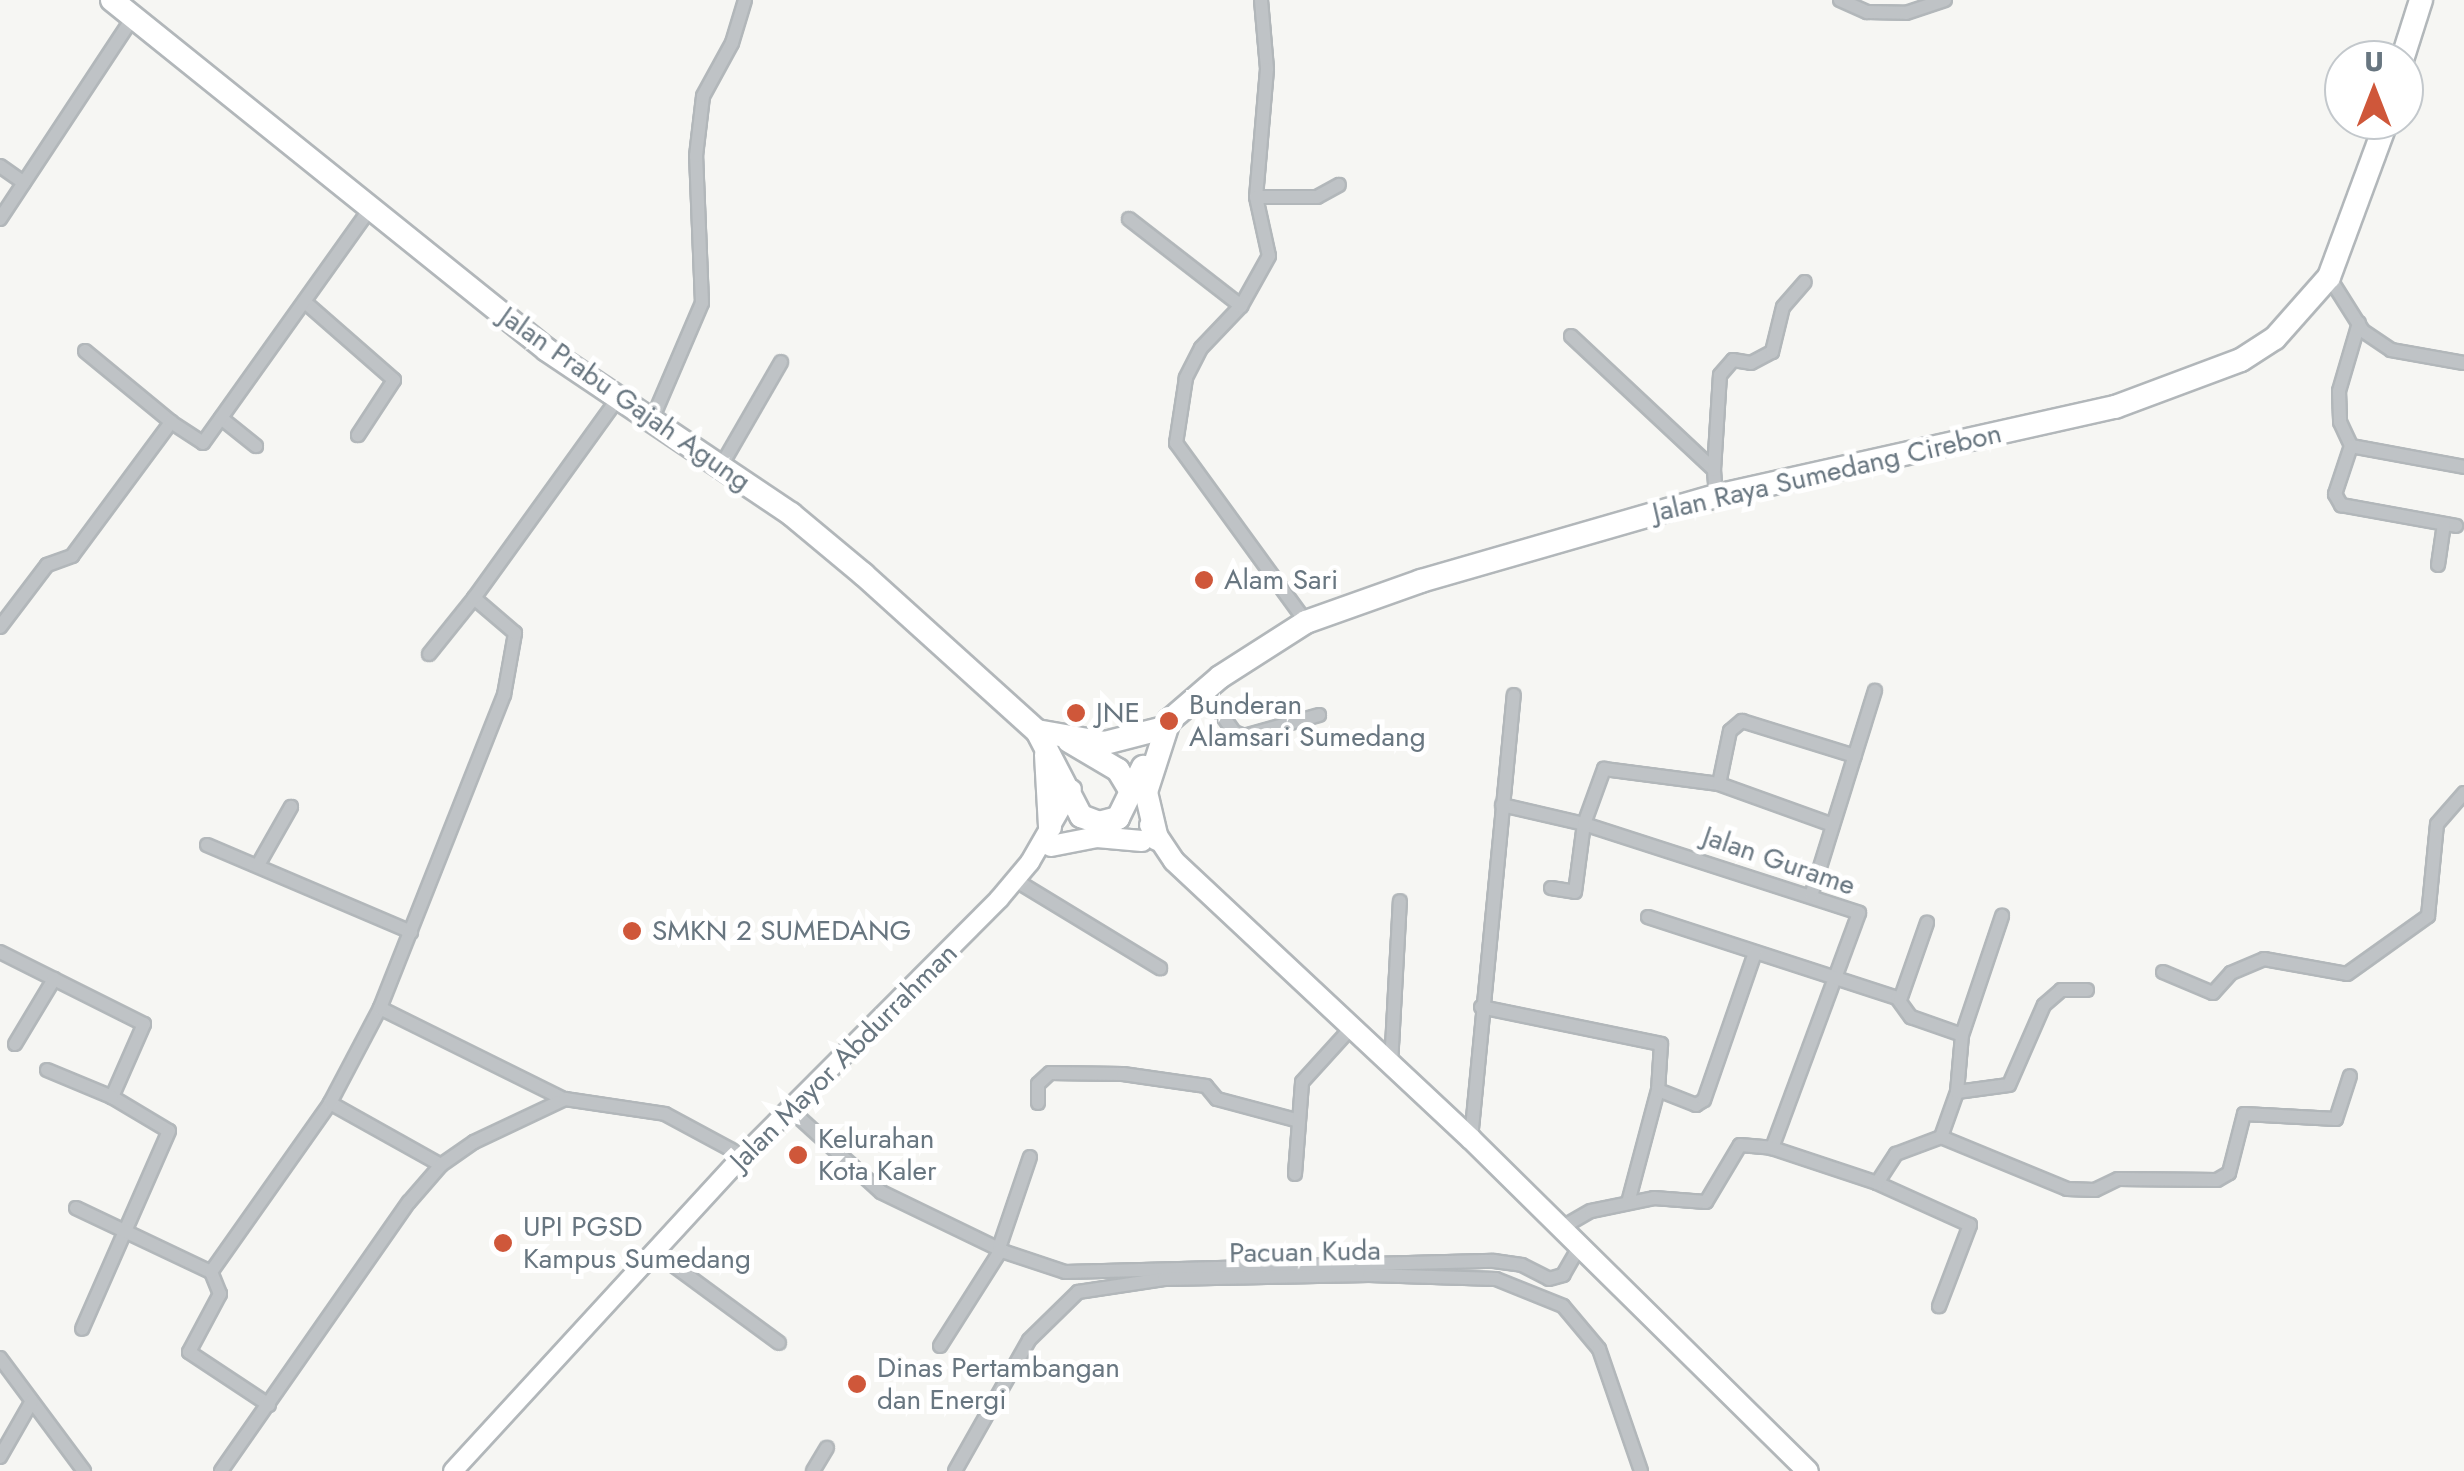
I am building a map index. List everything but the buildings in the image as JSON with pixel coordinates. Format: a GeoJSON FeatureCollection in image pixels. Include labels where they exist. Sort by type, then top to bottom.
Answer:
{"type":"FeatureCollection","features":[{"type":"Feature","properties":{"kind":"highway","name":"Jalan Prabu Gajah Agung"},"geometry":{"type":"LineString","coordinates":[[112,0],[370,209],[617,400],[721,466],[848,562],[1048,740]]}},
{"type":"Feature","properties":{"kind":"highway"},"geometry":{"type":"LineString","coordinates":[[2409,40],[2422,0]]}},
{"type":"Feature","properties":{"kind":"highway","name":"Jalan Raya Sumedang Cirebon"},"geometry":{"type":"LineString","coordinates":[[1153,738],[1204,690],[1306,622],[1716,496],[2183,386],[2275,338],[2329,277],[2380,140]]}},
{"type":"Feature","properties":{"kind":"highway"},"geometry":{"type":"LineString","coordinates":[[1048,740],[1106,743],[1153,738]]}},
{"type":"Feature","properties":{"kind":"highway"},"geometry":{"type":"LineString","coordinates":[[1048,740],[1081,816],[1099,824],[1118,818],[1153,738]]}},
{"type":"Feature","properties":{"kind":"highway"},"geometry":{"type":"LineString","coordinates":[[1072,789],[1086,768],[1153,738]]}},
{"type":"Feature","properties":{"kind":"highway"},"geometry":{"type":"LineString","coordinates":[[1150,840],[1146,792],[1153,738]]}},
{"type":"Feature","properties":{"kind":"highway"},"geometry":{"type":"LineString","coordinates":[[1048,740],[1125,776],[1131,792]]}},
{"type":"Feature","properties":{"kind":"highway"},"geometry":{"type":"LineString","coordinates":[[1048,740],[1051,837]]}},
{"type":"Feature","properties":{"kind":"main road","name":"Jalan Mayor Abdurrahman"},"geometry":{"type":"LineString","coordinates":[[461,1469],[744,1156],[792,1112],[1015,880],[1051,837],[1072,789]]}},
{"type":"Feature","properties":{"kind":"main road"},"geometry":{"type":"LineString","coordinates":[[1131,792],[1150,840]]}},
{"type":"Feature","properties":{"kind":"main road"},"geometry":{"type":"LineString","coordinates":[[1051,837],[1099,824],[1150,840],[1174,860],[1471,1138],[1800,1468]]}},
{"type":"Feature","properties":{"kind":"main road"},"geometry":{"type":"LineString","coordinates":[[1051,837],[1150,840]]}},
{"type":"Feature","properties":{"kind":"street"},"geometry":{"type":"LineString","coordinates":[[652,422],[702,303],[696,156],[703,96],[732,43],[745,0]]}},
{"type":"Feature","properties":{"kind":"street"},"geometry":{"type":"LineString","coordinates":[[1260,0],[1268,69],[1256,198],[1270,256],[1240,306],[1201,348],[1186,378],[1176,442],[1306,622]]}},
{"type":"Feature","properties":{"kind":"street"},"geometry":{"type":"LineString","coordinates":[[1840,0],[1868,12],[1906,13],[1945,0]]}},
{"type":"Feature","properties":{"kind":"street"},"geometry":{"type":"LineString","coordinates":[[0,219],[132,19]]}},
{"type":"Feature","properties":{"kind":"street"},"geometry":{"type":"LineString","coordinates":[[0,166],[24,183]]}},
{"type":"Feature","properties":{"kind":"street"},"geometry":{"type":"LineString","coordinates":[[1256,198],[1317,197],[1340,184]]}},
{"type":"Feature","properties":{"kind":"street"},"geometry":{"type":"LineString","coordinates":[[85,350],[199,444],[306,303],[370,209]]}},
{"type":"Feature","properties":{"kind":"street"},"geometry":{"type":"LineString","coordinates":[[1130,219],[1240,306]]}},
{"type":"Feature","properties":{"kind":"street"},"geometry":{"type":"LineString","coordinates":[[2329,277],[2359,323],[2391,350],[2464,363]]}},
{"type":"Feature","properties":{"kind":"street"},"geometry":{"type":"LineString","coordinates":[[1716,496],[1720,375],[1733,360],[1750,363],[1772,352],[1783,307],[1805,282]]}},
{"type":"Feature","properties":{"kind":"street"},"geometry":{"type":"LineString","coordinates":[[306,303],[394,380],[358,434]]}},
{"type":"Feature","properties":{"kind":"street"},"geometry":{"type":"LineString","coordinates":[[2359,323],[2339,391],[2340,422],[2351,446],[2335,494],[2340,505],[2450,524],[2438,566]]}},
{"type":"Feature","properties":{"kind":"street"},"geometry":{"type":"LineString","coordinates":[[1571,336],[1714,470]]}},
{"type":"Feature","properties":{"kind":"street"},"geometry":{"type":"LineString","coordinates":[[721,466],[781,362]]}},
{"type":"Feature","properties":{"kind":"street"},"geometry":{"type":"LineString","coordinates":[[429,654],[617,400]]}},
{"type":"Feature","properties":{"kind":"street"},"geometry":{"type":"LineString","coordinates":[[221,418],[256,446]]}},
{"type":"Feature","properties":{"kind":"street"},"geometry":{"type":"LineString","coordinates":[[0,627],[47,565],[72,556],[171,422]]}},
{"type":"Feature","properties":{"kind":"street"},"geometry":{"type":"LineString","coordinates":[[2351,446],[2464,467]]}},
{"type":"Feature","properties":{"kind":"street"},"geometry":{"type":"LineString","coordinates":[[211,1272],[330,1103],[380,1008],[504,695],[515,647],[512,628],[474,598]]}},
{"type":"Feature","properties":{"kind":"street"},"geometry":{"type":"LineString","coordinates":[[1204,690],[1234,732],[1244,736],[1319,715]]}},
{"type":"Feature","properties":{"kind":"street"},"geometry":{"type":"LineString","coordinates":[[1811,896],[1875,691]]}},
{"type":"Feature","properties":{"kind":"street"},"geometry":{"type":"LineString","coordinates":[[1471,1138],[1514,695]]}},
{"type":"Feature","properties":{"kind":"street"},"geometry":{"type":"LineString","coordinates":[[1719,784],[1730,732],[1742,721],[1855,756]]}},
{"type":"Feature","properties":{"kind":"street"},"geometry":{"type":"LineString","coordinates":[[1551,888],[1575,892],[1584,824],[1604,769],[1719,784],[1833,825]]}},
{"type":"Feature","properties":{"kind":"street"},"geometry":{"type":"LineString","coordinates":[[2164,972],[2212,994],[2231,973],[2264,959],[2346,974],[2428,916],[2437,824],[2464,793]]}},
{"type":"Feature","properties":{"kind":"street","name":"Jalan Gurame"},"geometry":{"type":"LineString","coordinates":[[1502,805],[1584,824],[1859,913],[1772,1148]]}},
{"type":"Feature","properties":{"kind":"street"},"geometry":{"type":"LineString","coordinates":[[258,865],[291,806]]}},
{"type":"Feature","properties":{"kind":"street"},"geometry":{"type":"LineString","coordinates":[[208,845],[411,932]]}},
{"type":"Feature","properties":{"kind":"street"},"geometry":{"type":"LineString","coordinates":[[1015,880],[1160,968]]}},
{"type":"Feature","properties":{"kind":"street"},"geometry":{"type":"LineString","coordinates":[[1390,1064],[1400,901]]}},
{"type":"Feature","properties":{"kind":"street"},"geometry":{"type":"LineString","coordinates":[[1941,1137],[1957,1092],[1962,1035],[2002,916]]}},
{"type":"Feature","properties":{"kind":"street"},"geometry":{"type":"LineString","coordinates":[[1648,917],[1900,1000],[1911,1017],[1962,1035]]}},
{"type":"Feature","properties":{"kind":"street"},"geometry":{"type":"LineString","coordinates":[[1900,1000],[1927,923]]}},
{"type":"Feature","properties":{"kind":"street"},"geometry":{"type":"LineString","coordinates":[[0,952],[144,1024],[112,1097]]}},
{"type":"Feature","properties":{"kind":"street"},"geometry":{"type":"LineString","coordinates":[[1658,1090],[1696,1105],[1704,1100],[1755,953]]}},
{"type":"Feature","properties":{"kind":"street"},"geometry":{"type":"LineString","coordinates":[[15,1044],[54,978]]}},
{"type":"Feature","properties":{"kind":"street"},"geometry":{"type":"LineString","coordinates":[[1957,1092],[2009,1085],[2044,1005],[2061,990],[2087,990]]}},
{"type":"Feature","properties":{"kind":"street"},"geometry":{"type":"LineString","coordinates":[[1481,1007],[1661,1044],[1658,1090],[1628,1204]]}},
{"type":"Feature","properties":{"kind":"street"},"geometry":{"type":"LineString","coordinates":[[380,1008],[565,1099],[666,1114],[744,1156]]}},
{"type":"Feature","properties":{"kind":"street"},"geometry":{"type":"LineString","coordinates":[[1294,1174],[1302,1082],[1352,1028]]}},
{"type":"Feature","properties":{"kind":"street"},"geometry":{"type":"LineString","coordinates":[[46,1070],[112,1097],[169,1130],[82,1329]]}},
{"type":"Feature","properties":{"kind":"street"},"geometry":{"type":"LineString","coordinates":[[1038,1103],[1038,1084],[1050,1072],[1123,1074],[1206,1086],[1216,1100],[1296,1120]]}},
{"type":"Feature","properties":{"kind":"street"},"geometry":{"type":"LineString","coordinates":[[1877,1183],[1896,1154],[1941,1137],[2067,1190],[2096,1190],[2118,1180],[2217,1180],[2229,1173],[2244,1114],[2336,1119],[2350,1076]]}},
{"type":"Feature","properties":{"kind":"street"},"geometry":{"type":"LineString","coordinates":[[221,1471],[442,1165],[474,1142],[565,1099]]}},
{"type":"Feature","properties":{"kind":"street"},"geometry":{"type":"LineString","coordinates":[[330,1103],[442,1165]]}},
{"type":"Feature","properties":{"kind":"street"},"geometry":{"type":"LineString","coordinates":[[792,1112],[881,1192],[1000,1249],[1070,1274],[1494,1261],[1522,1265],[1549,1279],[1563,1275],[1580,1246]]}},
{"type":"Feature","properties":{"kind":"street"},"geometry":{"type":"LineString","coordinates":[[1562,1228],[1591,1211],[1628,1204],[1706,1202],[1740,1144],[1772,1148],[1877,1183],[1970,1224],[1939,1306]]}},
{"type":"Feature","properties":{"kind":"street"},"geometry":{"type":"LineString","coordinates":[[940,1346],[1000,1249],[1030,1157]]}},
{"type":"Feature","properties":{"kind":"street"},"geometry":{"type":"LineString","coordinates":[[76,1208],[211,1272],[220,1294],[189,1352],[269,1405]]}},
{"type":"Feature","properties":{"kind":"street"},"geometry":{"type":"LineString","coordinates":[[658,1254],[779,1343]]}},
{"type":"Feature","properties":{"kind":"street","name":"Pacuan Kuda"},"geometry":{"type":"LineString","coordinates":[[954,1471],[1029,1340],[1059,1304],[1078,1292],[1164,1280],[1369,1275],[1496,1279],[1563,1306],[1599,1350],[1641,1471]]}},
{"type":"Feature","properties":{"kind":"street"},"geometry":{"type":"LineString","coordinates":[[0,1358],[84,1471]]}},
{"type":"Feature","properties":{"kind":"street"},"geometry":{"type":"LineString","coordinates":[[0,1457],[32,1401]]}},
{"type":"Feature","properties":{"kind":"street"},"geometry":{"type":"LineString","coordinates":[[816,1470],[827,1448]]}},
{"type":"Feature","properties":{"kind":"place","name":"Alam Sari"},"geometry":{"type":"Point","coordinates":[1204,580]}},
{"type":"Feature","properties":{"kind":"place","name":"JNE"},"geometry":{"type":"Point","coordinates":[1076,713]}},
{"type":"Feature","properties":{"kind":"place","name":"Bunderan Alamsari Sumedang"},"geometry":{"type":"Point","coordinates":[1169,721]}},
{"type":"Feature","properties":{"kind":"place","name":"SMKN 2 SUMEDANG"},"geometry":{"type":"Point","coordinates":[632,931]}},
{"type":"Feature","properties":{"kind":"place","name":"Kelurahan Kota Kaler"},"geometry":{"type":"Point","coordinates":[798,1155]}},
{"type":"Feature","properties":{"kind":"place","name":"UPI PGSD Kampus Sumedang"},"geometry":{"type":"Point","coordinates":[503,1243]}},
{"type":"Feature","properties":{"kind":"place","name":"Dinas Pertambangan dan Energi"},"geometry":{"type":"Point","coordinates":[857,1384]}}]}
